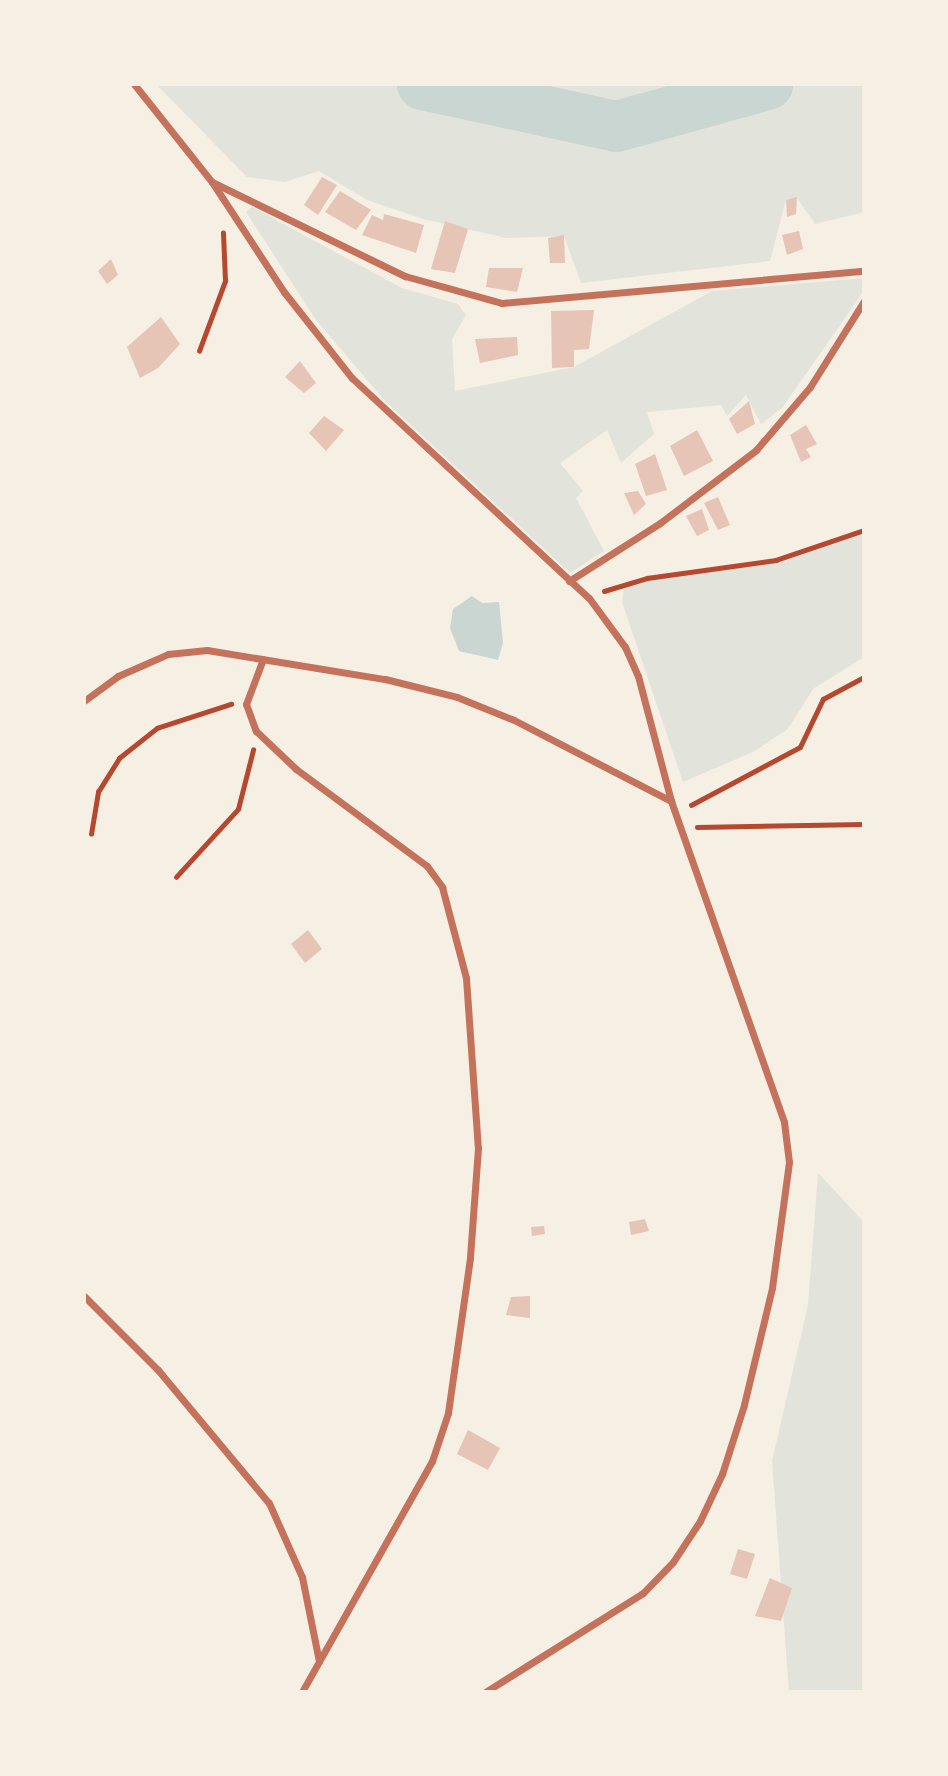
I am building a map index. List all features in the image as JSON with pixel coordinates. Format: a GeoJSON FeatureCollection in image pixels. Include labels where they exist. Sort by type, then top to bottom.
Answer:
{"type":"FeatureCollection","features":[{"type":"Feature","properties":{"kind":"street"},"geometry":{"type":"LineString","coordinates":[[134,84],[212,182],[284,292],[352,378],[589,598],[625,647],[638,676],[671,801],[784,1122],[789,1162],[785,1219],[769,1301],[722,1474],[700,1521],[673,1562],[615,1614],[485,1692]]}},
{"type":"Feature","properties":{"kind":"street"},"geometry":{"type":"LineString","coordinates":[[212,182],[405,276],[502,303],[864,271]]}},
{"type":"Feature","properties":{"kind":"street"},"geometry":{"type":"LineString","coordinates":[[569,581],[660,523],[755,450],[810,387],[864,301]]}},
{"type":"Feature","properties":{"kind":"street"},"geometry":{"type":"LineString","coordinates":[[84,701],[118,676],[168,654],[207,650],[385,679],[457,697],[571,747],[671,801]]}},
{"type":"Feature","properties":{"kind":"street"},"geometry":{"type":"LineString","coordinates":[[263,659],[246,701],[256,731],[296,769],[427,866],[442,887],[466,978],[475,1055],[478,1148],[470,1258],[448,1413],[432,1461],[302,1692]]}},
{"type":"Feature","properties":{"kind":"street"},"geometry":{"type":"LineString","coordinates":[[84,1296],[158,1370],[269,1503],[302,1577],[319,1662]]}},
{"type":"Feature","properties":{"kind":"path"},"geometry":{"type":"LineString","coordinates":[[200,351],[225,281],[227,250]]}},
{"type":"Feature","properties":{"kind":"path"},"geometry":{"type":"LineString","coordinates":[[589,598],[625,582],[776,560],[864,530]]}},
{"type":"Feature","properties":{"kind":"path"},"geometry":{"type":"LineString","coordinates":[[676,813],[800,747],[823,699],[864,677]]}},
{"type":"Feature","properties":{"kind":"path"},"geometry":{"type":"LineString","coordinates":[[91,834],[98,792],[119,758],[157,728],[208,708],[246,701]]}},
{"type":"Feature","properties":{"kind":"path"},"geometry":{"type":"LineString","coordinates":[[176,877],[238,809],[256,731]]}},
{"type":"Feature","properties":{"kind":"path"},"geometry":{"type":"LineString","coordinates":[[681,828],[864,824]]}},
{"type":"Feature","properties":{"kind":"shaded area"},"geometry":{"type":"Polygon","coordinates":[[[156,84],[864,84],[864,212],[815,224],[797,198],[786,200],[770,261],[581,283],[564,236],[506,238],[423,219],[367,200],[319,171],[285,182],[247,177],[156,84]]]}},
{"type":"Feature","properties":{"kind":"shaded area"},"geometry":{"type":"Polygon","coordinates":[[[252,207],[402,288],[458,304],[466,315],[452,339],[455,391],[574,367],[712,291],[864,278],[864,291],[782,408],[761,424],[746,395],[727,416],[721,405],[647,412],[654,434],[621,463],[607,430],[560,463],[583,491],[576,498],[604,551],[570,573],[385,401],[316,320],[246,212],[252,207]]]}},
{"type":"Feature","properties":{"kind":"shaded area"},"geometry":{"type":"Polygon","coordinates":[[[864,530],[864,657],[813,689],[788,729],[753,752],[683,782],[622,602],[625,582],[776,560],[864,530]]]}},
{"type":"Feature","properties":{"kind":"shaded area"},"geometry":{"type":"Polygon","coordinates":[[[472,596],[482,603],[499,602],[503,643],[498,660],[459,651],[450,628],[453,609],[472,596]]]}},
{"type":"Feature","properties":{"kind":"shaded area"},"geometry":{"type":"Polygon","coordinates":[[[818,1173],[864,1222],[864,1692],[789,1692],[772,1461],[808,1305],[818,1173]]]}},
{"type":"Feature","properties":{"kind":"building"},"geometry":{"type":"Polygon","coordinates":[[[322,177],[337,185],[318,215],[304,205],[322,177]]]}},
{"type":"Feature","properties":{"kind":"building"},"geometry":{"type":"Polygon","coordinates":[[[340,191],[371,210],[356,230],[325,212],[340,191]]]}},
{"type":"Feature","properties":{"kind":"building"},"geometry":{"type":"Polygon","coordinates":[[[797,197],[796,214],[787,217],[786,200],[797,197]]]}},
{"type":"Feature","properties":{"kind":"building"},"geometry":{"type":"Polygon","coordinates":[[[384,214],[424,225],[416,253],[362,235],[372,215],[383,220],[384,214]]]}},
{"type":"Feature","properties":{"kind":"building"},"geometry":{"type":"Polygon","coordinates":[[[445,221],[468,229],[455,273],[431,269],[445,221]]]}},
{"type":"Feature","properties":{"kind":"building"},"geometry":{"type":"Polygon","coordinates":[[[799,231],[803,249],[787,255],[782,235],[799,231]]]}},
{"type":"Feature","properties":{"kind":"building"},"geometry":{"type":"Polygon","coordinates":[[[564,235],[565,263],[550,263],[548,238],[564,235]]]}},
{"type":"Feature","properties":{"kind":"building"},"geometry":{"type":"Polygon","coordinates":[[[111,259],[118,275],[107,284],[98,271],[111,259]]]}},
{"type":"Feature","properties":{"kind":"building"},"geometry":{"type":"Polygon","coordinates":[[[489,268],[523,268],[517,292],[486,287],[489,268]]]}},
{"type":"Feature","properties":{"kind":"building"},"geometry":{"type":"Polygon","coordinates":[[[594,310],[589,349],[574,350],[574,367],[552,368],[551,311],[594,310]]]}},
{"type":"Feature","properties":{"kind":"building"},"geometry":{"type":"Polygon","coordinates":[[[161,317],[180,344],[158,368],[140,378],[127,347],[161,317]]]}},
{"type":"Feature","properties":{"kind":"building"},"geometry":{"type":"Polygon","coordinates":[[[517,337],[518,355],[480,363],[475,339],[517,337]]]}},
{"type":"Feature","properties":{"kind":"building"},"geometry":{"type":"Polygon","coordinates":[[[300,361],[316,383],[304,393],[285,377],[300,361]]]}},
{"type":"Feature","properties":{"kind":"building"},"geometry":{"type":"Polygon","coordinates":[[[749,401],[755,424],[737,434],[729,419],[749,401]]]}},
{"type":"Feature","properties":{"kind":"building"},"geometry":{"type":"Polygon","coordinates":[[[324,416],[344,430],[326,451],[309,433],[324,416]]]}},
{"type":"Feature","properties":{"kind":"building"},"geometry":{"type":"Polygon","coordinates":[[[806,425],[817,444],[806,449],[811,457],[801,462],[790,435],[806,425]]]}},
{"type":"Feature","properties":{"kind":"building"},"geometry":{"type":"Polygon","coordinates":[[[697,430],[713,461],[684,476],[670,446],[697,430]]]}},
{"type":"Feature","properties":{"kind":"building"},"geometry":{"type":"Polygon","coordinates":[[[655,454],[667,490],[646,496],[635,464],[655,454]]]}},
{"type":"Feature","properties":{"kind":"building"},"geometry":{"type":"Polygon","coordinates":[[[638,491],[646,504],[634,515],[624,493],[638,491]]]}},
{"type":"Feature","properties":{"kind":"building"},"geometry":{"type":"Polygon","coordinates":[[[718,497],[730,525],[718,530],[704,503],[718,497]]]}},
{"type":"Feature","properties":{"kind":"building"},"geometry":{"type":"Polygon","coordinates":[[[702,509],[709,530],[697,536],[686,516],[702,509]]]}},
{"type":"Feature","properties":{"kind":"building"},"geometry":{"type":"Polygon","coordinates":[[[308,930],[322,949],[305,963],[291,944],[308,930]]]}},
{"type":"Feature","properties":{"kind":"building"},"geometry":{"type":"Polygon","coordinates":[[[645,1219],[649,1231],[631,1235],[629,1222],[645,1219]]]}},
{"type":"Feature","properties":{"kind":"building"},"geometry":{"type":"Polygon","coordinates":[[[544,1226],[545,1234],[532,1236],[531,1227],[544,1226]]]}},
{"type":"Feature","properties":{"kind":"building"},"geometry":{"type":"Polygon","coordinates":[[[530,1296],[530,1318],[506,1315],[511,1297],[530,1296]]]}},
{"type":"Feature","properties":{"kind":"building"},"geometry":{"type":"Polygon","coordinates":[[[468,1430],[500,1448],[488,1470],[457,1454],[468,1430]]]}},
{"type":"Feature","properties":{"kind":"building"},"geometry":{"type":"Polygon","coordinates":[[[738,1549],[755,1554],[747,1579],[730,1574],[738,1549]]]}},
{"type":"Feature","properties":{"kind":"building"},"geometry":{"type":"Polygon","coordinates":[[[770,1578],[792,1588],[781,1621],[755,1616],[770,1578]]]}},
{"type":"Feature","properties":{"kind":"waterway"},"geometry":{"type":"LineString","coordinates":[[422,84],[616,126],[767,84]]}}]}
